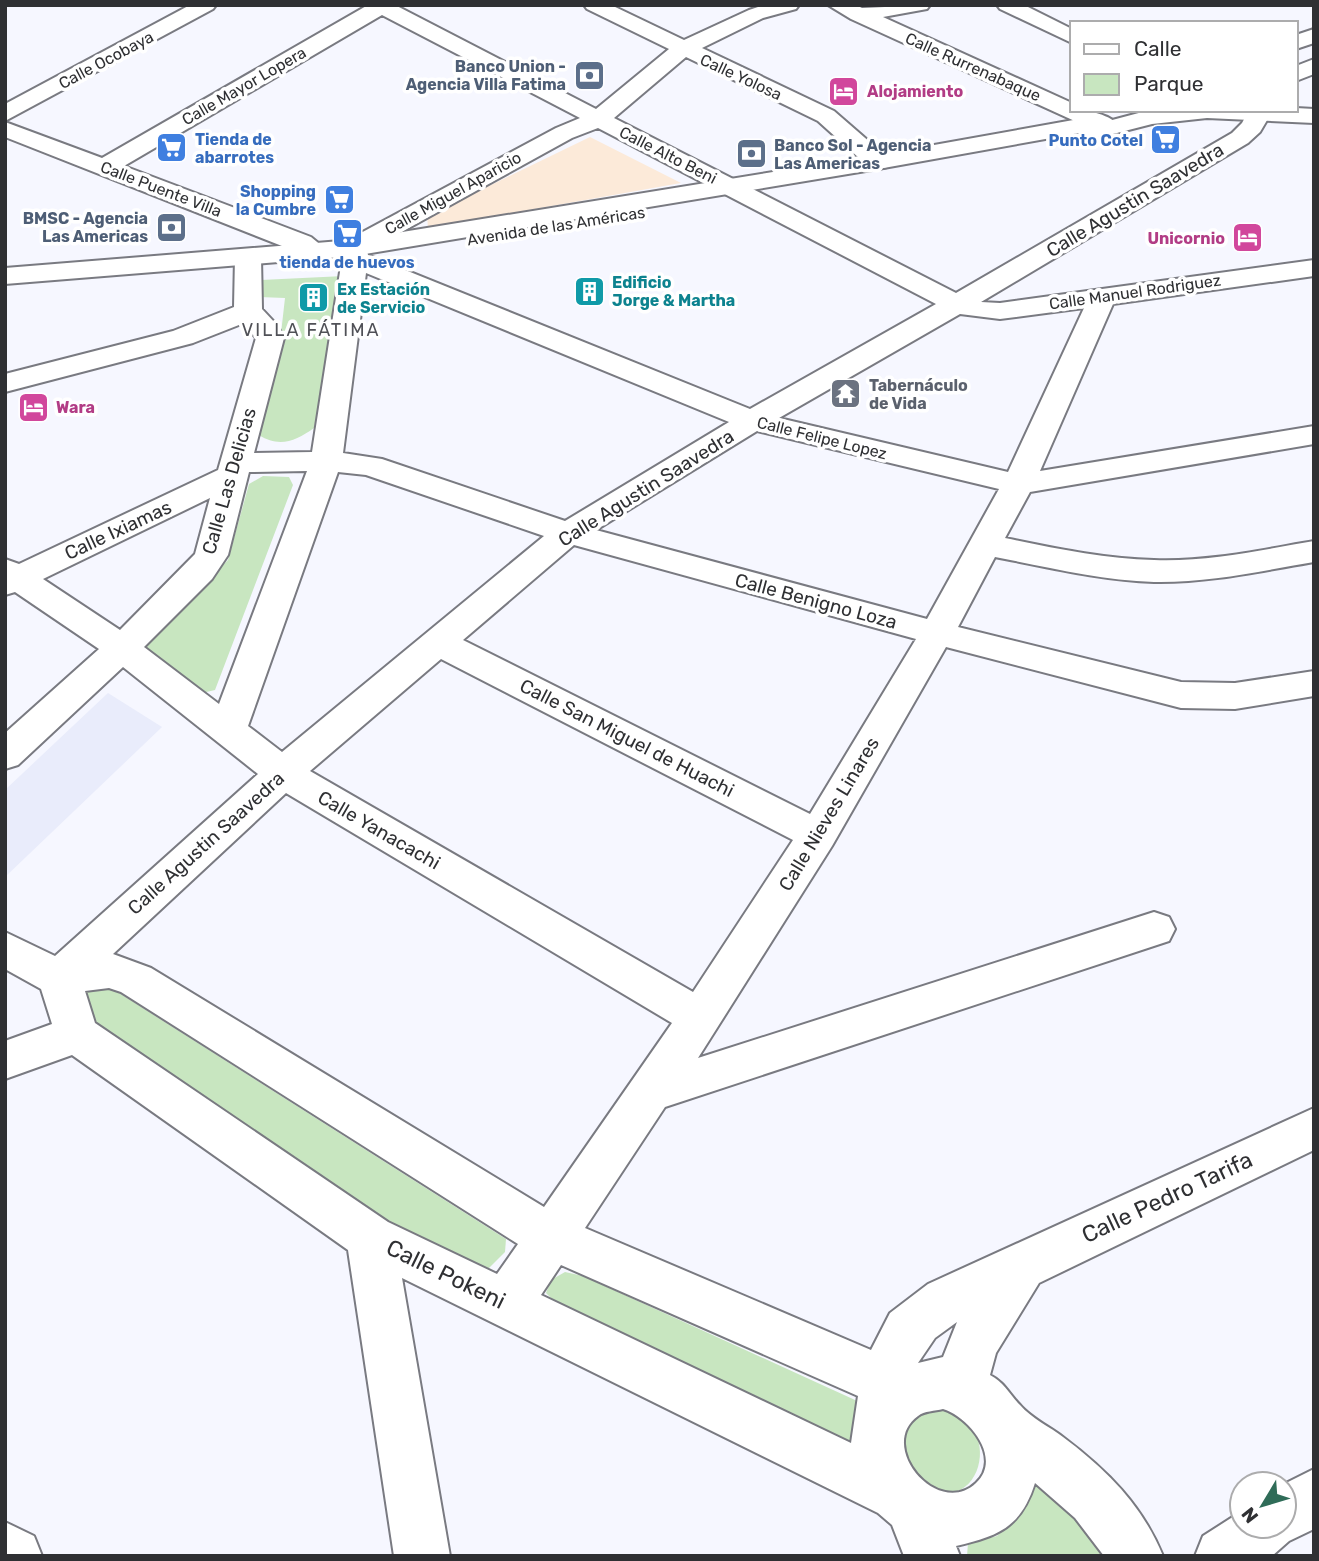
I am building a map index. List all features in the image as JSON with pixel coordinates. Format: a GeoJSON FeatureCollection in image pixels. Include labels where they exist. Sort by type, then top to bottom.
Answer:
{"type":"FeatureCollection","features":[{"type":"Feature","properties":{"kind":"street","name":"Calle Ocobaya"},"geometry":{"type":"LineString","coordinates":[[5,114],[206,5]]}},
{"type":"Feature","properties":{"kind":"street","name":"Calle Yolosa"},"geometry":{"type":"LineString","coordinates":[[594,5],[826,116],[878,162]]}},
{"type":"Feature","properties":{"kind":"street","name":"Calle Miguel Aparicio"},"geometry":{"type":"LineString","coordinates":[[354,253],[564,133],[591,115],[674,45],[752,5]]}},
{"type":"Feature","properties":{"kind":"street","name":"Calle Miguel Aparicio"},"geometry":{"type":"LineString","coordinates":[[674,45],[789,5]]}},
{"type":"Feature","properties":{"kind":"street"},"geometry":{"type":"LineString","coordinates":[[848,10],[919,5]]}},
{"type":"Feature","properties":{"kind":"street"},"geometry":{"type":"LineString","coordinates":[[1007,5],[1070,36]]}},
{"type":"Feature","properties":{"kind":"street","name":"Calle Alto Beni"},"geometry":{"type":"LineString","coordinates":[[381,6],[957,304]]}},
{"type":"Feature","properties":{"kind":"street","name":"Calle Mayor Lopera"},"geometry":{"type":"LineString","coordinates":[[104,167],[381,6]]}},
{"type":"Feature","properties":{"kind":"street","name":"Calle Rurrenabaque"},"geometry":{"type":"LineString","coordinates":[[848,10],[1105,129]]}},
{"type":"Feature","properties":{"kind":"street"},"geometry":{"type":"LineString","coordinates":[[1298,42],[1314,35]]}},
{"type":"Feature","properties":{"kind":"street"},"geometry":{"type":"LineString","coordinates":[[1298,56],[1314,64]]}},
{"type":"Feature","properties":{"kind":"street"},"geometry":{"type":"LineString","coordinates":[[1298,73],[1314,64]]}},
{"type":"Feature","properties":{"kind":"street","name":"Avenida de las Américas"},"geometry":{"type":"LineString","coordinates":[[736,190],[928,169],[1091,138],[1105,129],[1158,114],[1197,112]]}},
{"type":"Feature","properties":{"kind":"street","name":"Avenida de las Américas"},"geometry":{"type":"LineString","coordinates":[[1261,112],[1314,116]]}},
{"type":"Feature","properties":{"kind":"street","name":"Calle Agustin Saavedra"},"geometry":{"type":"LineString","coordinates":[[59,978],[283,773],[568,533],[752,421],[1240,138],[1252,127],[1261,112]]}},
{"type":"Feature","properties":{"kind":"street","name":"Avenida de las Américas"},"geometry":{"type":"LineString","coordinates":[[5,288],[354,253],[736,190],[1079,127],[1105,129]]}},
{"type":"Feature","properties":{"kind":"street","name":"Calle Puente Villa"},"geometry":{"type":"LineString","coordinates":[[5,129],[302,243],[315,251]]}},
{"type":"Feature","properties":{"kind":"street","name":"Avenida de las Américas"},"geometry":{"type":"LineString","coordinates":[[5,275],[249,263],[315,251],[354,253]]}},
{"type":"Feature","properties":{"kind":"street"},"geometry":{"type":"LineString","coordinates":[[228,730],[326,461],[354,253]]}},
{"type":"Feature","properties":{"kind":"street","name":"Calle Felipe Lopez"},"geometry":{"type":"LineString","coordinates":[[354,253],[752,421],[1018,484],[1314,435]]}},
{"type":"Feature","properties":{"kind":"street"},"geometry":{"type":"LineString","coordinates":[[5,383],[183,337],[248,311],[249,263]]}},
{"type":"Feature","properties":{"kind":"street","name":"Calle Manuel Rodriguez"},"geometry":{"type":"LineString","coordinates":[[957,304],[1000,311],[1314,268]]}},
{"type":"Feature","properties":{"kind":"street","name":"Calle Nieves Linares"},"geometry":{"type":"LineString","coordinates":[[506,1304],[700,1018],[818,835],[937,633],[1018,484],[1102,296]]}},
{"type":"Feature","properties":{"kind":"street","name":"Calle Las Delicias"},"geometry":{"type":"LineString","coordinates":[[5,755],[122,648],[200,570],[211,555],[270,338],[248,311]]}},
{"type":"Feature","properties":{"kind":"street","name":"Calle Ixiamas"},"geometry":{"type":"LineString","coordinates":[[10,577],[232,470],[326,461]]}},
{"type":"Feature","properties":{"kind":"street","name":"Calle Benigno Loza"},"geometry":{"type":"LineString","coordinates":[[326,461],[371,466],[568,533],[937,633],[1181,695],[1235,696],[1314,683]]}},
{"type":"Feature","properties":{"kind":"street"},"geometry":{"type":"LineString","coordinates":[[985,545],[1154,571],[1193,570],[1314,551]]}},
{"type":"Feature","properties":{"kind":"street","name":"Calle Yanacachi"},"geometry":{"type":"LineString","coordinates":[[10,577],[122,648],[283,773],[700,1018]]}},
{"type":"Feature","properties":{"kind":"street","name":"Calle San Miguel de Huachi"},"geometry":{"type":"LineString","coordinates":[[437,642],[818,835]]}},
{"type":"Feature","properties":{"kind":"street"},"geometry":{"type":"LineString","coordinates":[[649,1093],[1154,929]]}},
{"type":"Feature","properties":{"kind":"street"},"geometry":{"type":"LineString","coordinates":[[5,949],[59,978],[110,970],[147,986],[551,1237],[892,1395],[926,1384],[943,1384],[960,1388],[977,1397],[1002,1425],[1077,1481],[1106,1509],[1124,1532],[1135,1556]]}},
{"type":"Feature","properties":{"kind":"street"},"geometry":{"type":"LineString","coordinates":[[5,1060],[77,1034],[59,978]]}},
{"type":"Feature","properties":{"kind":"street","name":"Calle Pokeni"},"geometry":{"type":"LineString","coordinates":[[77,1034],[371,1238],[506,1304],[913,1519]]}},
{"type":"Feature","properties":{"kind":"street","name":"Calle Pedro Tarifa"},"geometry":{"type":"LineString","coordinates":[[892,1395],[900,1345],[915,1323],[956,1294],[1021,1267],[1314,1128]]}},
{"type":"Feature","properties":{"kind":"street"},"geometry":{"type":"LineString","coordinates":[[371,1238],[422,1556]]}},
{"type":"Feature","properties":{"kind":"street"},"geometry":{"type":"LineString","coordinates":[[960,1388],[973,1343],[1021,1267]]}},
{"type":"Feature","properties":{"kind":"street"},"geometry":{"type":"LineString","coordinates":[[892,1395],[877,1433],[876,1454],[883,1475],[913,1519],[929,1517],[948,1521],[970,1518],[990,1508],[1004,1492],[1012,1470],[1010,1447],[1002,1425]]}},
{"type":"Feature","properties":{"kind":"street"},"geometry":{"type":"LineString","coordinates":[[1298,1507],[1314,1496]]}},
{"type":"Feature","properties":{"kind":"street"},"geometry":{"type":"LineString","coordinates":[[1223,1556],[1247,1540]]}},
{"type":"Feature","properties":{"kind":"street"},"geometry":{"type":"LineString","coordinates":[[5,1550],[13,1556]]}},
{"type":"Feature","properties":{"kind":"shaded area"},"geometry":{"type":"Polygon","coordinates":[[[590,137],[681,183],[428,228],[427,216],[590,137]]]}},
{"type":"Feature","properties":{"kind":"shaded area"},"geometry":{"type":"Polygon","coordinates":[[[108,693],[162,727],[5,877],[5,790],[108,693]]]}},
{"type":"Feature","properties":{"kind":"green space"},"geometry":{"type":"Polygon","coordinates":[[[344,276],[314,428],[287,441],[266,439],[259,435],[280,342],[285,298],[259,297],[261,280],[344,276]]]}},
{"type":"Feature","properties":{"kind":"green space"},"geometry":{"type":"Polygon","coordinates":[[[263,476],[289,477],[293,485],[215,690],[198,694],[143,653],[146,642],[228,560],[249,484],[263,476]]]}},
{"type":"Feature","properties":{"kind":"green space"},"geometry":{"type":"Polygon","coordinates":[[[105,984],[506,1239],[505,1252],[487,1270],[377,1220],[76,1011],[79,998],[85,990],[105,984]]]}},
{"type":"Feature","properties":{"kind":"green space"},"geometry":{"type":"Polygon","coordinates":[[[565,1272],[583,1276],[866,1405],[848,1456],[557,1304],[546,1293],[551,1280],[565,1272]]]}},
{"type":"Feature","properties":{"kind":"green space"},"geometry":{"type":"Polygon","coordinates":[[[941,1407],[956,1414],[972,1428],[979,1442],[980,1452],[976,1473],[971,1481],[954,1492],[943,1493],[917,1484],[897,1433],[903,1420],[941,1407]]]}},
{"type":"Feature","properties":{"kind":"green space"},"geometry":{"type":"Polygon","coordinates":[[[1029,1482],[1059,1493],[1105,1556],[967,1556],[968,1543],[997,1536],[1017,1514],[1029,1482]]]}},
{"type":"Feature","properties":{"kind":"place","name":"Banco Union - Agencia Villa Fatima"},"geometry":{"type":"Point","coordinates":[589,75]}},
{"type":"Feature","properties":{"kind":"place","name":"Alojamiento"},"geometry":{"type":"Point","coordinates":[844,91]}},
{"type":"Feature","properties":{"kind":"place","name":"Punto Cotel"},"geometry":{"type":"Point","coordinates":[1166,140]}},
{"type":"Feature","properties":{"kind":"place","name":"Tienda de abarrotes"},"geometry":{"type":"Point","coordinates":[172,148]}},
{"type":"Feature","properties":{"kind":"place","name":"Banco Sol - Agencia Las Americas"},"geometry":{"type":"Point","coordinates":[751,154]}},
{"type":"Feature","properties":{"kind":"place","name":"Shopping la Cumbre"},"geometry":{"type":"Point","coordinates":[339,200]}},
{"type":"Feature","properties":{"kind":"place","name":"BMSC - Agencia Las Americas"},"geometry":{"type":"Point","coordinates":[171,227]}},
{"type":"Feature","properties":{"kind":"place","name":"tienda de huevos"},"geometry":{"type":"Point","coordinates":[347,233]}},
{"type":"Feature","properties":{"kind":"place","name":"Unicornio"},"geometry":{"type":"Point","coordinates":[1248,238]}},
{"type":"Feature","properties":{"kind":"place","name":"Edificio Jorge & Martha"},"geometry":{"type":"Point","coordinates":[589,291]}},
{"type":"Feature","properties":{"kind":"place","name":"Ex Estación de Servicio"},"geometry":{"type":"Point","coordinates":[314,298]}},
{"type":"Feature","properties":{"kind":"place","name":"Tabernáculo de Vida"},"geometry":{"type":"Point","coordinates":[846,394]}},
{"type":"Feature","properties":{"kind":"place","name":"Wara"},"geometry":{"type":"Point","coordinates":[33,407]}},
{"type":"Feature","properties":{"kind":"district","name":"VILLA FÁTIMA"},"geometry":{"type":"Point","coordinates":[311,330]}}]}
